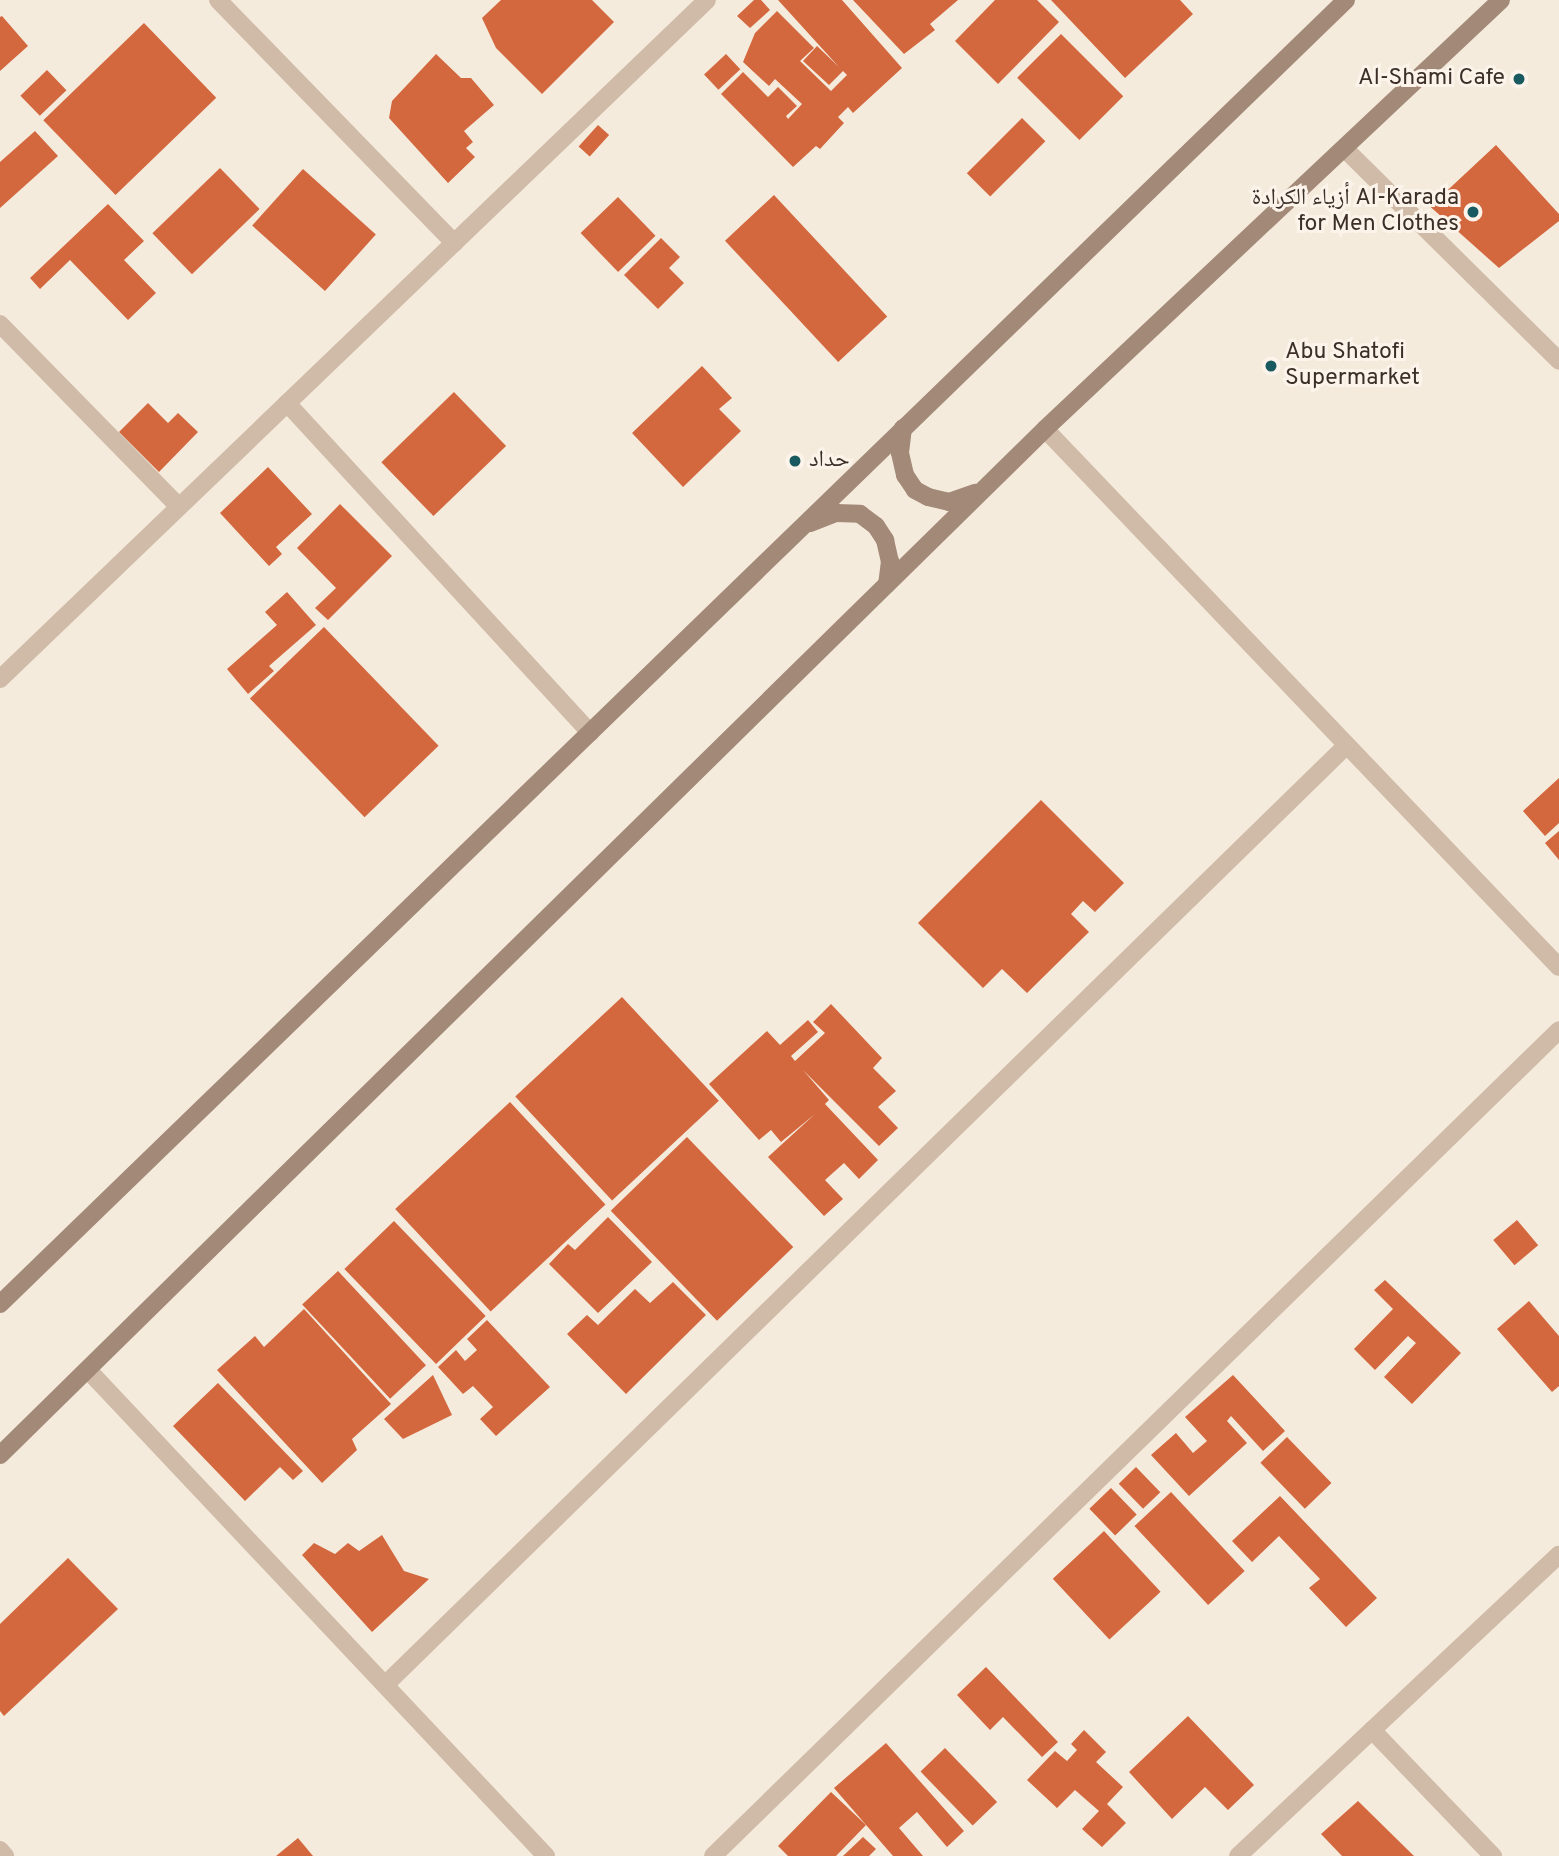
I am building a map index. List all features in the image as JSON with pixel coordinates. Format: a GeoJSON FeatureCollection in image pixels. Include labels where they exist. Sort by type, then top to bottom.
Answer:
{"type":"FeatureCollection","features":[{"type":"Feature","properties":{"kind":"main road"},"geometry":{"type":"LineString","coordinates":[[0,1304],[1346,0]]}},
{"type":"Feature","properties":{"kind":"main road"},"geometry":{"type":"LineString","coordinates":[[0,1455],[981,491],[1501,0]]}},
{"type":"Feature","properties":{"kind":"main road"},"geometry":{"type":"LineString","coordinates":[[904,428],[900,453],[905,475],[915,490],[928,497],[950,502],[981,491]]}},
{"type":"Feature","properties":{"kind":"main road"},"geometry":{"type":"LineString","coordinates":[[803,525],[836,513],[860,514],[876,526],[885,540],[890,561],[887,584]]}},
{"type":"Feature","properties":{"kind":"street"},"geometry":{"type":"LineString","coordinates":[[218,0],[454,243]]}},
{"type":"Feature","properties":{"kind":"street"},"geometry":{"type":"LineString","coordinates":[[0,679],[707,0]]}},
{"type":"Feature","properties":{"kind":"street"},"geometry":{"type":"LineString","coordinates":[[1345,149],[1559,361]]}},
{"type":"Feature","properties":{"kind":"street"},"geometry":{"type":"LineString","coordinates":[[0,324],[179,507]]}},
{"type":"Feature","properties":{"kind":"street"},"geometry":{"type":"LineString","coordinates":[[287,403],[590,733]]}},
{"type":"Feature","properties":{"kind":"street"},"geometry":{"type":"LineString","coordinates":[[1045,429],[1559,967]]}},
{"type":"Feature","properties":{"kind":"street"},"geometry":{"type":"LineString","coordinates":[[385,1685],[1346,746]]}},
{"type":"Feature","properties":{"kind":"street"},"geometry":{"type":"LineString","coordinates":[[713,1856],[1559,1030]]}},
{"type":"Feature","properties":{"kind":"street"},"geometry":{"type":"LineString","coordinates":[[88,1370],[546,1856]]}},
{"type":"Feature","properties":{"kind":"street"},"geometry":{"type":"LineString","coordinates":[[1238,1856],[1559,1555]]}},
{"type":"Feature","properties":{"kind":"street"},"geometry":{"type":"LineString","coordinates":[[1372,1730],[1493,1856]]}},
{"type":"Feature","properties":{"kind":"street"},"geometry":{"type":"LineString","coordinates":[[0,1850],[5,1856]]}},
{"type":"Feature","properties":{"kind":"building"},"geometry":{"type":"Polygon","coordinates":[[[501,0],[592,0],[614,22],[542,94],[496,48],[482,18],[501,0]]]}},
{"type":"Feature","properties":{"kind":"building"},"geometry":{"type":"Polygon","coordinates":[[[754,0],[761,0],[770,10],[750,28],[737,16],[754,0]]]}},
{"type":"Feature","properties":{"kind":"building"},"geometry":{"type":"Polygon","coordinates":[[[778,0],[842,0],[902,68],[853,113],[848,107],[838,117],[844,123],[820,149],[816,146],[793,167],[721,94],[743,72],[768,97],[778,87],[797,106],[786,116],[788,119],[802,104],[775,79],[769,86],[743,62],[755,33],[777,11],[814,48],[800,61],[831,91],[847,75],[843,71],[829,85],[803,61],[817,46],[839,67],[778,0]]]}},
{"type":"Feature","properties":{"kind":"building"},"geometry":{"type":"Polygon","coordinates":[[[853,0],[958,0],[930,24],[935,30],[904,54],[853,0]]]}},
{"type":"Feature","properties":{"kind":"building"},"geometry":{"type":"Polygon","coordinates":[[[995,0],[1037,0],[1059,22],[998,84],[955,41],[995,0]]]}},
{"type":"Feature","properties":{"kind":"building"},"geometry":{"type":"Polygon","coordinates":[[[1051,0],[1180,0],[1193,14],[1125,78],[1051,0]]]}},
{"type":"Feature","properties":{"kind":"building"},"geometry":{"type":"Polygon","coordinates":[[[2,16],[28,46],[0,71],[0,17],[2,16]]]}},
{"type":"Feature","properties":{"kind":"building"},"geometry":{"type":"Polygon","coordinates":[[[144,23],[216,98],[116,195],[43,120],[144,23]]]}},
{"type":"Feature","properties":{"kind":"building"},"geometry":{"type":"Polygon","coordinates":[[[1061,34],[1123,96],[1079,140],[1017,78],[1061,34]]]}},
{"type":"Feature","properties":{"kind":"building"},"geometry":{"type":"Polygon","coordinates":[[[436,54],[461,78],[471,78],[494,105],[464,131],[473,142],[466,148],[475,157],[448,183],[389,118],[392,101],[436,54]]]}},
{"type":"Feature","properties":{"kind":"building"},"geometry":{"type":"Polygon","coordinates":[[[726,54],[740,69],[718,90],[704,74],[726,54]]]}},
{"type":"Feature","properties":{"kind":"building"},"geometry":{"type":"Polygon","coordinates":[[[47,70],[66,90],[40,116],[20,96],[47,70]]]}},
{"type":"Feature","properties":{"kind":"building"},"geometry":{"type":"Polygon","coordinates":[[[1022,118],[1045,141],[990,196],[967,173],[1022,118]]]}},
{"type":"Feature","properties":{"kind":"building"},"geometry":{"type":"Polygon","coordinates":[[[598,125],[609,135],[590,157],[579,147],[598,125]]]}},
{"type":"Feature","properties":{"kind":"building"},"geometry":{"type":"Polygon","coordinates":[[[35,131],[58,156],[0,208],[0,162],[35,131]]]}},
{"type":"Feature","properties":{"kind":"building"},"geometry":{"type":"Polygon","coordinates":[[[1496,145],[1559,214],[1559,221],[1499,268],[1425,202],[1436,201],[1496,145]]]}},
{"type":"Feature","properties":{"kind":"building"},"geometry":{"type":"Polygon","coordinates":[[[220,168],[260,209],[192,274],[152,233],[220,168]]]}},
{"type":"Feature","properties":{"kind":"building"},"geometry":{"type":"Polygon","coordinates":[[[303,169],[376,235],[325,291],[252,225],[303,169]]]}},
{"type":"Feature","properties":{"kind":"building"},"geometry":{"type":"Polygon","coordinates":[[[774,195],[887,316],[838,362],[725,241],[774,195]]]}},
{"type":"Feature","properties":{"kind":"building"},"geometry":{"type":"Polygon","coordinates":[[[618,197],[656,236],[618,272],[581,233],[618,197]]]}},
{"type":"Feature","properties":{"kind":"building"},"geometry":{"type":"Polygon","coordinates":[[[108,204],[144,241],[124,260],[156,293],[128,320],[70,260],[40,289],[30,278],[108,204]]]}},
{"type":"Feature","properties":{"kind":"building"},"geometry":{"type":"Polygon","coordinates":[[[661,238],[680,257],[669,268],[684,283],[658,309],[624,275],[661,238]]]}},
{"type":"Feature","properties":{"kind":"building"},"geometry":{"type":"Polygon","coordinates":[[[702,366],[732,398],[719,409],[741,431],[683,487],[632,433],[702,366]]]}},
{"type":"Feature","properties":{"kind":"building"},"geometry":{"type":"Polygon","coordinates":[[[454,392],[506,446],[433,516],[381,462],[454,392]]]}},
{"type":"Feature","properties":{"kind":"building"},"geometry":{"type":"Polygon","coordinates":[[[148,403],[168,423],[178,413],[198,432],[159,472],[119,432],[148,403]]]}},
{"type":"Feature","properties":{"kind":"building"},"geometry":{"type":"Polygon","coordinates":[[[268,467],[312,514],[276,547],[282,554],[269,566],[220,513],[268,467]]]}},
{"type":"Feature","properties":{"kind":"building"},"geometry":{"type":"Polygon","coordinates":[[[340,504],[392,556],[328,620],[315,608],[336,588],[297,548],[340,504]]]}},
{"type":"Feature","properties":{"kind":"building"},"geometry":{"type":"Polygon","coordinates":[[[287,592],[316,625],[269,666],[274,671],[248,694],[227,669],[277,625],[265,612],[287,592]]]}},
{"type":"Feature","properties":{"kind":"building"},"geometry":{"type":"Polygon","coordinates":[[[324,627],[439,746],[365,817],[250,699],[324,627]]]}},
{"type":"Feature","properties":{"kind":"building"},"geometry":{"type":"Polygon","coordinates":[[[1559,778],[1559,823],[1545,836],[1523,811],[1559,778]]]}},
{"type":"Feature","properties":{"kind":"building"},"geometry":{"type":"Polygon","coordinates":[[[1041,800],[1124,883],[1095,912],[1083,901],[1071,914],[1089,932],[1027,993],[1002,969],[983,988],[918,923],[1041,800]]]}},
{"type":"Feature","properties":{"kind":"building"},"geometry":{"type":"Polygon","coordinates":[[[1559,831],[1559,860],[1545,843],[1559,831]]]}},
{"type":"Feature","properties":{"kind":"building"},"geometry":{"type":"Polygon","coordinates":[[[622,997],[719,1101],[612,1200],[515,1097],[622,997]]]}},
{"type":"Feature","properties":{"kind":"building"},"geometry":{"type":"Polygon","coordinates":[[[831,1004],[882,1058],[873,1068],[896,1091],[878,1107],[898,1128],[879,1146],[803,1070],[829,1100],[825,1104],[878,1160],[859,1179],[844,1163],[825,1180],[843,1199],[824,1216],[768,1157],[815,1114],[781,1142],[771,1130],[759,1140],[709,1084],[767,1031],[780,1045],[808,1020],[818,1032],[791,1056],[795,1061],[825,1033],[813,1022],[831,1004]]]}},
{"type":"Feature","properties":{"kind":"building"},"geometry":{"type":"Polygon","coordinates":[[[510,1102],[605,1204],[491,1311],[395,1209],[510,1102]]]}},
{"type":"Feature","properties":{"kind":"building"},"geometry":{"type":"Polygon","coordinates":[[[687,1137],[793,1247],[717,1321],[611,1211],[687,1137]]]}},
{"type":"Feature","properties":{"kind":"building"},"geometry":{"type":"Polygon","coordinates":[[[608,1217],[652,1262],[598,1313],[549,1264],[568,1244],[575,1250],[608,1217]]]}},
{"type":"Feature","properties":{"kind":"building"},"geometry":{"type":"Polygon","coordinates":[[[1517,1220],[1538,1245],[1514,1265],[1493,1240],[1517,1220]]]}},
{"type":"Feature","properties":{"kind":"building"},"geometry":{"type":"Polygon","coordinates":[[[394,1221],[486,1316],[436,1364],[344,1269],[394,1221]]]}},
{"type":"Feature","properties":{"kind":"building"},"geometry":{"type":"Polygon","coordinates":[[[338,1271],[426,1365],[390,1399],[302,1304],[338,1271]]]}},
{"type":"Feature","properties":{"kind":"building"},"geometry":{"type":"Polygon","coordinates":[[[1385,1280],[1461,1353],[1412,1404],[1384,1377],[1416,1343],[1408,1336],[1375,1370],[1354,1349],[1393,1309],[1374,1290],[1385,1280]]]}},
{"type":"Feature","properties":{"kind":"building"},"geometry":{"type":"Polygon","coordinates":[[[673,1282],[706,1315],[626,1394],[567,1334],[587,1315],[598,1325],[635,1289],[650,1303],[673,1282]]]}},
{"type":"Feature","properties":{"kind":"building"},"geometry":{"type":"Polygon","coordinates":[[[1529,1301],[1559,1336],[1559,1386],[1552,1392],[1497,1329],[1529,1301]]]}},
{"type":"Feature","properties":{"kind":"building"},"geometry":{"type":"Polygon","coordinates":[[[304,1309],[391,1404],[352,1439],[357,1450],[322,1483],[217,1370],[255,1336],[264,1347],[304,1309]]]}},
{"type":"Feature","properties":{"kind":"building"},"geometry":{"type":"Polygon","coordinates":[[[487,1320],[550,1387],[496,1436],[480,1419],[493,1407],[473,1386],[463,1394],[438,1367],[456,1350],[465,1361],[477,1350],[467,1339],[487,1320]]]}},
{"type":"Feature","properties":{"kind":"building"},"geometry":{"type":"Polygon","coordinates":[[[433,1375],[452,1415],[403,1439],[384,1419],[433,1375]]]}},
{"type":"Feature","properties":{"kind":"building"},"geometry":{"type":"Polygon","coordinates":[[[1233,1375],[1285,1431],[1263,1451],[1231,1416],[1227,1421],[1247,1443],[1189,1496],[1151,1455],[1176,1433],[1193,1453],[1207,1441],[1185,1417],[1233,1375]]]}},
{"type":"Feature","properties":{"kind":"building"},"geometry":{"type":"Polygon","coordinates":[[[218,1383],[303,1471],[293,1480],[280,1467],[245,1501],[173,1426],[218,1383]]]}},
{"type":"Feature","properties":{"kind":"building"},"geometry":{"type":"Polygon","coordinates":[[[1287,1437],[1331,1483],[1305,1509],[1260,1463],[1287,1437]]]}},
{"type":"Feature","properties":{"kind":"building"},"geometry":{"type":"Polygon","coordinates":[[[1136,1467],[1160,1492],[1143,1509],[1119,1484],[1136,1467]]]}},
{"type":"Feature","properties":{"kind":"building"},"geometry":{"type":"Polygon","coordinates":[[[1111,1488],[1137,1515],[1115,1535],[1089,1509],[1111,1488]]]}},
{"type":"Feature","properties":{"kind":"building"},"geometry":{"type":"Polygon","coordinates":[[[1171,1492],[1245,1571],[1208,1605],[1134,1526],[1171,1492]]]}},
{"type":"Feature","properties":{"kind":"building"},"geometry":{"type":"Polygon","coordinates":[[[1280,1496],[1377,1598],[1346,1627],[1309,1588],[1320,1579],[1279,1536],[1252,1562],[1232,1541],[1280,1496]]]}},
{"type":"Feature","properties":{"kind":"building"},"geometry":{"type":"Polygon","coordinates":[[[1104,1531],[1161,1592],[1109,1639],[1053,1579],[1104,1531]]]}},
{"type":"Feature","properties":{"kind":"building"},"geometry":{"type":"Polygon","coordinates":[[[382,1535],[404,1571],[429,1579],[372,1632],[302,1555],[314,1543],[335,1554],[348,1543],[359,1551],[382,1535]]]}},
{"type":"Feature","properties":{"kind":"building"},"geometry":{"type":"Polygon","coordinates":[[[68,1558],[118,1609],[4,1716],[0,1711],[0,1624],[68,1558]]]}},
{"type":"Feature","properties":{"kind":"building"},"geometry":{"type":"Polygon","coordinates":[[[986,1667],[1058,1742],[1042,1757],[1003,1717],[990,1730],[957,1695],[986,1667]]]}},
{"type":"Feature","properties":{"kind":"building"},"geometry":{"type":"Polygon","coordinates":[[[1188,1716],[1254,1785],[1228,1810],[1205,1787],[1172,1819],[1129,1772],[1188,1716]]]}},
{"type":"Feature","properties":{"kind":"building"},"geometry":{"type":"Polygon","coordinates":[[[1084,1730],[1106,1752],[1096,1762],[1123,1787],[1107,1804],[1126,1823],[1102,1847],[1082,1829],[1099,1811],[1075,1790],[1057,1808],[1027,1780],[1055,1751],[1067,1761],[1077,1750],[1071,1744],[1084,1730]]]}},
{"type":"Feature","properties":{"kind":"building"},"geometry":{"type":"Polygon","coordinates":[[[886,1743],[964,1831],[947,1847],[917,1812],[899,1828],[923,1856],[893,1856],[834,1788],[886,1743]]]}},
{"type":"Feature","properties":{"kind":"building"},"geometry":{"type":"Polygon","coordinates":[[[945,1748],[997,1802],[973,1826],[921,1772],[945,1748]]]}},
{"type":"Feature","properties":{"kind":"building"},"geometry":{"type":"Polygon","coordinates":[[[831,1792],[866,1825],[836,1856],[788,1856],[778,1846],[831,1792]]]}},
{"type":"Feature","properties":{"kind":"building"},"geometry":{"type":"Polygon","coordinates":[[[1358,1801],[1414,1856],[1342,1856],[1321,1834],[1358,1801]]]}},
{"type":"Feature","properties":{"kind":"building"},"geometry":{"type":"Polygon","coordinates":[[[863,1837],[876,1849],[869,1856],[843,1856],[863,1837]]]}},
{"type":"Feature","properties":{"kind":"building"},"geometry":{"type":"Polygon","coordinates":[[[298,1838],[313,1856],[276,1856],[298,1838]]]}},
{"type":"Feature","properties":{"kind":"place","name":"Al-Shami Cafe"},"geometry":{"type":"Point","coordinates":[1519,79]}},
{"type":"Feature","properties":{"kind":"place","name":"أزياء الكرادة Al-Karada for Men Clothes"},"geometry":{"type":"Point","coordinates":[1473,212]}},
{"type":"Feature","properties":{"kind":"place","name":"Abu Shatofi Supermarket"},"geometry":{"type":"Point","coordinates":[1271,366]}},
{"type":"Feature","properties":{"kind":"place","name":"حداد"},"geometry":{"type":"Point","coordinates":[795,461]}}]}
